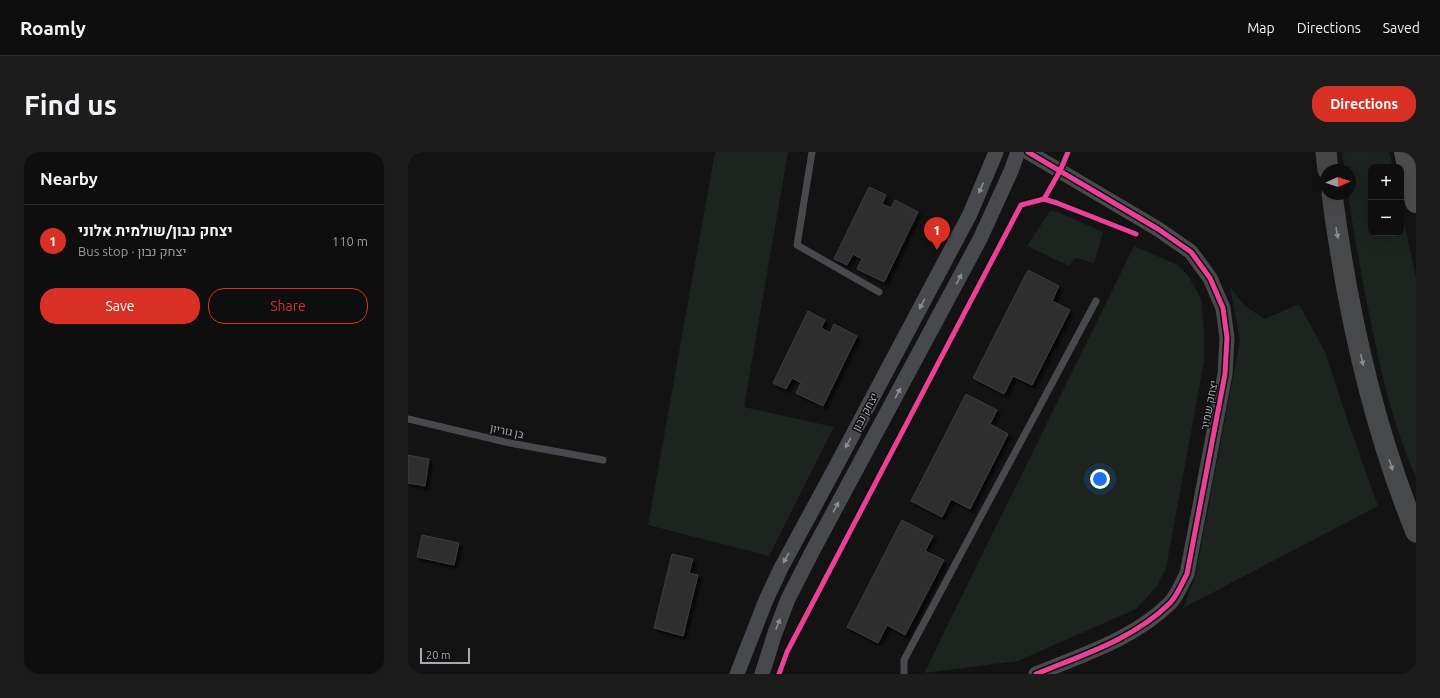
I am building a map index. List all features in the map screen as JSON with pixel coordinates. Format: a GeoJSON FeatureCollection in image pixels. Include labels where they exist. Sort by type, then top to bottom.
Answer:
{"type":"FeatureCollection","features":[{"type":"Feature","properties":{"kind":"highway"},"geometry":{"type":"LineString","coordinates":[[1405,152],[1416,202]]}},
{"type":"Feature","properties":{"kind":"main road"},"geometry":{"type":"LineString","coordinates":[[1326,152],[1327,164]]}},
{"type":"Feature","properties":{"kind":"main road"},"geometry":{"type":"LineString","coordinates":[[1333,200],[1344,274],[1364,370],[1379,428],[1396,481],[1416,532]]}},
{"type":"Feature","properties":{"kind":"street","name":"יצחק נבון"},"geometry":{"type":"LineString","coordinates":[[737,674],[766,600],[781,568],[838,464],[970,214],[996,152]]}},
{"type":"Feature","properties":{"kind":"street","name":"יצחק נבון"},"geometry":{"type":"LineString","coordinates":[[762,674],[775,633],[791,593],[980,239],[1011,172],[1018,152]]}},
{"type":"Feature","properties":{"kind":"street","name":"יצחק שמיר"},"geometry":{"type":"LineString","coordinates":[[1028,152],[1158,229],[1191,252],[1213,284],[1222,308],[1227,338],[1225,374],[1187,574],[1171,602],[1144,625],[1099,649],[1036,674]]}},
{"type":"Feature","properties":{"kind":"street"},"geometry":{"type":"LineString","coordinates":[[770,648],[770,664],[772,674]]}},
{"type":"Feature","properties":{"kind":"lane"},"geometry":{"type":"LineString","coordinates":[[812,152],[798,245],[879,292]]}},
{"type":"Feature","properties":{"kind":"lane"},"geometry":{"type":"LineString","coordinates":[[904,674],[904,660],[1096,301]]}},
{"type":"Feature","properties":{"kind":"lane","name":"בן גוריון"},"geometry":{"type":"LineString","coordinates":[[408,419],[510,443],[603,460]]}},
{"type":"Feature","properties":{"kind":"shaded area"},"geometry":{"type":"Polygon","coordinates":[[[715,152],[788,152],[744,407],[834,427],[769,556],[648,525],[715,152]]]}},
{"type":"Feature","properties":{"kind":"shaded area"},"geometry":{"type":"Polygon","coordinates":[[[1342,152],[1389,152],[1392,164],[1368,164],[1368,236],[1404,236],[1404,221],[1416,278],[1416,477],[1390,406],[1369,315],[1349,200],[1356,200],[1356,164],[1343,164],[1342,152]]]}},
{"type":"Feature","properties":{"kind":"shaded area"},"geometry":{"type":"Polygon","coordinates":[[[1050,211],[1058,212],[1103,232],[1094,264],[1075,258],[1069,266],[1027,246],[1050,211]]]}},
{"type":"Feature","properties":{"kind":"shaded area"},"geometry":{"type":"Polygon","coordinates":[[[1134,246],[1178,265],[1189,277],[1201,299],[1204,329],[1204,362],[1166,568],[1157,586],[1136,609],[1018,661],[924,673],[1134,246]]]}},
{"type":"Feature","properties":{"kind":"shaded area"},"geometry":{"type":"Polygon","coordinates":[[[1230,287],[1244,305],[1264,319],[1299,304],[1325,352],[1378,506],[1183,608],[1195,578],[1240,340],[1230,287]]]}},
{"type":"Feature","properties":{"kind":"building"},"geometry":{"type":"Polygon","coordinates":[[[869,187],[886,195],[882,204],[891,208],[895,200],[918,212],[884,282],[857,269],[862,259],[853,254],[847,265],[834,259],[869,187]]]}},
{"type":"Feature","properties":{"kind":"building"},"geometry":{"type":"Polygon","coordinates":[[[1028,270],[1059,286],[1052,301],[1070,310],[1032,385],[1013,376],[1004,394],[973,378],[1028,270]]]}},
{"type":"Feature","properties":{"kind":"building"},"geometry":{"type":"Polygon","coordinates":[[[808,311],[825,320],[821,328],[830,333],[834,324],[857,336],[823,406],[796,393],[801,383],[792,378],[786,389],[773,383],[808,311]]]}},
{"type":"Feature","properties":{"kind":"building"},"geometry":{"type":"Polygon","coordinates":[[[966,394],[997,410],[990,424],[1008,434],[970,509],[951,499],[942,517],[911,501],[966,394]]]}},
{"type":"Feature","properties":{"kind":"building"},"geometry":{"type":"Polygon","coordinates":[[[408,455],[429,459],[425,486],[408,483],[408,455]]]}},
{"type":"Feature","properties":{"kind":"building"},"geometry":{"type":"Polygon","coordinates":[[[902,520],[933,536],[925,551],[944,560],[905,635],[887,625],[878,643],[847,627],[902,520]]]}},
{"type":"Feature","properties":{"kind":"building"},"geometry":{"type":"Polygon","coordinates":[[[422,535],[459,543],[454,565],[417,557],[422,535]]]}},
{"type":"Feature","properties":{"kind":"building"},"geometry":{"type":"Polygon","coordinates":[[[672,554],[693,559],[689,573],[698,575],[683,636],[654,628],[672,554]]]}},
{"type":"Feature","properties":{"kind":"cycle path"},"geometry":{"type":"LineString","coordinates":[[1028,152],[1158,229],[1191,252],[1210,278],[1223,308],[1227,338],[1225,374],[1187,574],[1177,593],[1173,600],[1156,616],[1140,627],[1107,645],[1036,674]]}},
{"type":"Feature","properties":{"kind":"cycle path"},"geometry":{"type":"LineString","coordinates":[[1044,199],[1060,171],[1068,152]]}},
{"type":"Feature","properties":{"kind":"cycle path"},"geometry":{"type":"LineString","coordinates":[[779,674],[787,652],[1021,205],[1044,199],[1136,234]]}},
{"type":"Feature","properties":{"kind":"place","name":"יצחק נבון/שולמית אלוני"},"geometry":{"type":"Point","coordinates":[937,250]}}]}
